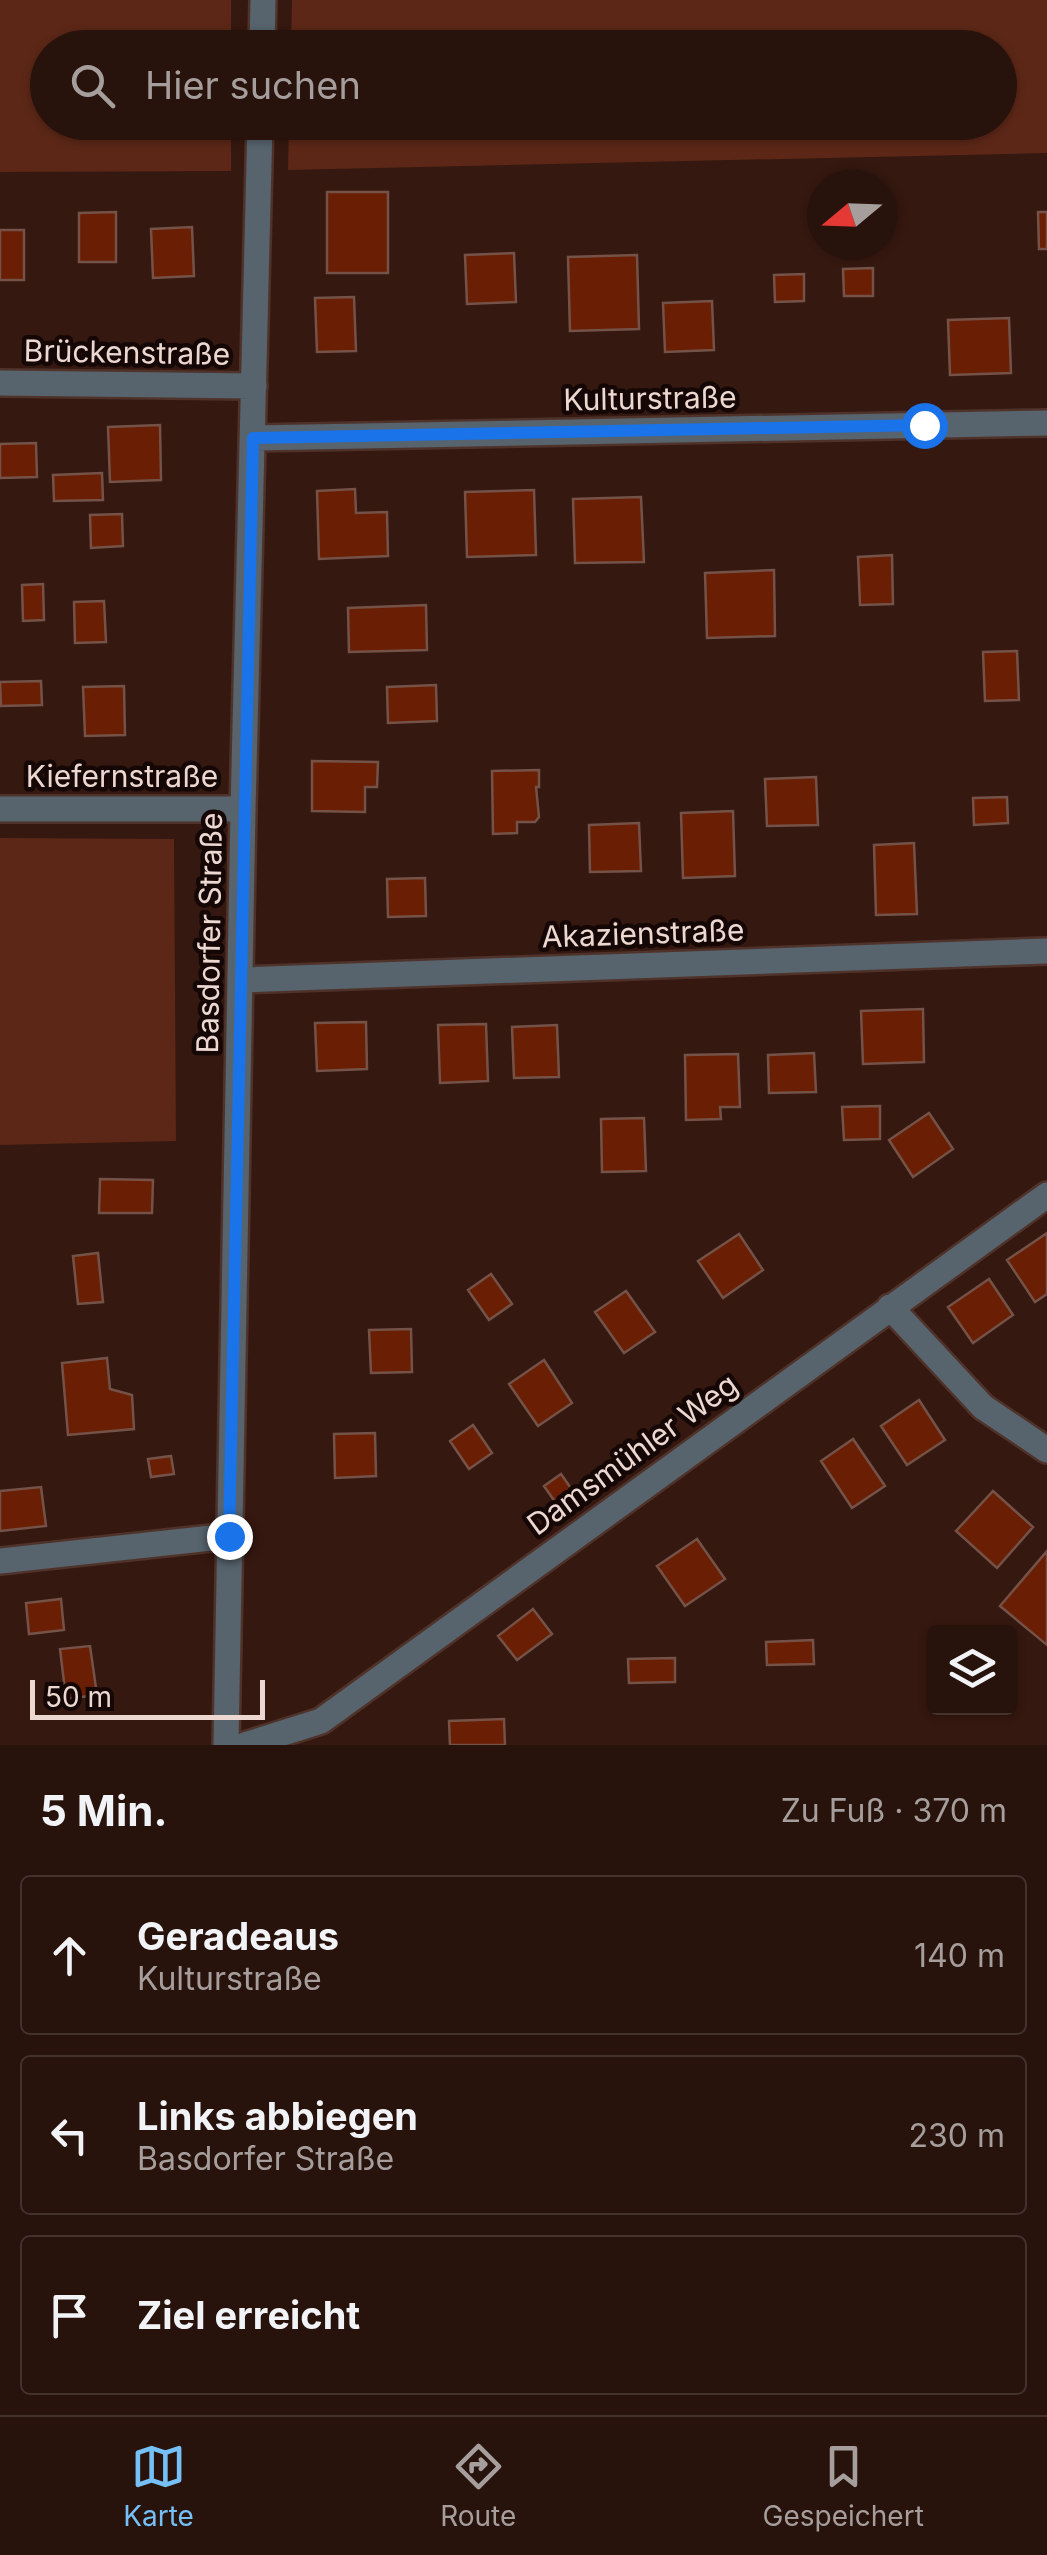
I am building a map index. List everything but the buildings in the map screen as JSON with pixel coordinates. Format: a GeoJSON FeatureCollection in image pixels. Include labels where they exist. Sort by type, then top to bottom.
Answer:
{"type":"FeatureCollection","features":[{"type":"Feature","properties":{"kind":"street"},"geometry":{"type":"LineString","coordinates":[[262,30],[263,0]]}},
{"type":"Feature","properties":{"kind":"street","name":"Basdorfer Straße"},"geometry":{"type":"LineString","coordinates":[[226,1745],[260,140]]}},
{"type":"Feature","properties":{"kind":"street","name":"Brückenstraße"},"geometry":{"type":"LineString","coordinates":[[0,383],[254,386]]}},
{"type":"Feature","properties":{"kind":"street","name":"Kulturstraße"},"geometry":{"type":"LineString","coordinates":[[253,438],[1047,423]]}},
{"type":"Feature","properties":{"kind":"street","name":"Kiefernstraße"},"geometry":{"type":"LineString","coordinates":[[0,809],[243,809]]}},
{"type":"Feature","properties":{"kind":"street","name":"Akazienstraße"},"geometry":{"type":"LineString","coordinates":[[241,980],[1047,951]]}},
{"type":"Feature","properties":{"kind":"street","name":"Damsmühler Weg"},"geometry":{"type":"LineString","coordinates":[[245,1745],[321,1720],[1047,1194]]}},
{"type":"Feature","properties":{"kind":"street"},"geometry":{"type":"LineString","coordinates":[[890,1307],[983,1407],[1047,1450]]}},
{"type":"Feature","properties":{"kind":"street"},"geometry":{"type":"LineString","coordinates":[[0,1561],[229,1536]]}},
{"type":"Feature","properties":{"kind":"shaded area"},"geometry":{"type":"Polygon","coordinates":[[[0,0],[231,0],[231,30],[30,30],[30,140],[231,140],[231,171],[0,172],[0,0]]]}},
{"type":"Feature","properties":{"kind":"shaded area"},"geometry":{"type":"Polygon","coordinates":[[[292,0],[1047,0],[1047,153],[288,170],[289,140],[1017,140],[1017,30],[291,30],[292,0]]]}},
{"type":"Feature","properties":{"kind":"shaded area"},"geometry":{"type":"Polygon","coordinates":[[[0,838],[174,839],[176,1141],[0,1145],[0,838]]]}},
{"type":"Feature","properties":{"kind":"route"},"geometry":{"type":"LineString","coordinates":[[229,1536],[253,438],[924,425]]}}]}
